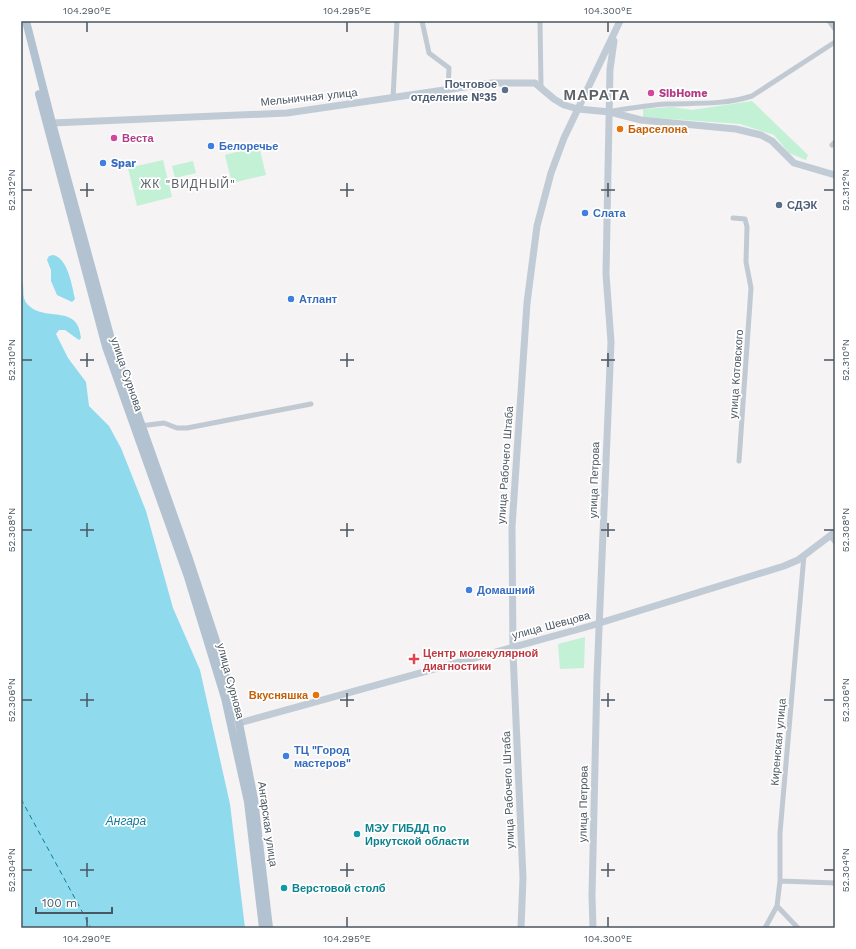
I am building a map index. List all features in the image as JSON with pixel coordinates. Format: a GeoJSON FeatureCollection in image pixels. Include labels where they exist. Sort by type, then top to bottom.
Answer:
{"type":"FeatureCollection","features":[{"type":"Feature","properties":{"kind":"main road","name":"улица Сурнова"},"geometry":{"type":"LineString","coordinates":[[21,21],[46,125],[106,347],[188,577],[236,725]]}},
{"type":"Feature","properties":{"kind":"main road","name":"улица Сурнова"},"geometry":{"type":"LineString","coordinates":[[26,21],[111,339],[140,426],[188,556],[215,637],[236,725]]}},
{"type":"Feature","properties":{"kind":"main road","name":"Ангарская улица"},"geometry":{"type":"LineString","coordinates":[[236,725],[249,809],[263,928]]}},
{"type":"Feature","properties":{"kind":"main road","name":"Ангарская улица"},"geometry":{"type":"LineString","coordinates":[[236,725],[254,799],[269,928]]}},
{"type":"Feature","properties":{"kind":"street"},"geometry":{"type":"LineString","coordinates":[[393,98],[397,21]]}},
{"type":"Feature","properties":{"kind":"street"},"geometry":{"type":"LineString","coordinates":[[422,21],[429,53],[449,68],[448,90]]}},
{"type":"Feature","properties":{"kind":"street"},"geometry":{"type":"LineString","coordinates":[[540,21],[541,87],[547,94],[564,105],[578,109],[610,112],[641,120],[736,128],[761,135],[772,142],[794,163],[835,175]]}},
{"type":"Feature","properties":{"kind":"street","name":"улица Рабочего Штаба"},"geometry":{"type":"LineString","coordinates":[[521,928],[523,878],[514,646],[512,527],[527,303],[537,226],[549,179],[564,138],[620,21]]}},
{"type":"Feature","properties":{"kind":"street"},"geometry":{"type":"LineString","coordinates":[[829,21],[835,29]]}},
{"type":"Feature","properties":{"kind":"street","name":"улица Петрова"},"geometry":{"type":"LineString","coordinates":[[594,928],[593,806],[611,342],[606,274],[610,69],[615,33]]}},
{"type":"Feature","properties":{"kind":"street"},"geometry":{"type":"LineString","coordinates":[[610,112],[644,106],[714,104],[738,101],[752,96],[835,42]]}},
{"type":"Feature","properties":{"kind":"street","name":"Мельничная улица"},"geometry":{"type":"LineString","coordinates":[[52,122],[287,113],[492,83],[525,82],[535,83],[541,87]]}},
{"type":"Feature","properties":{"kind":"street","name":"улица Котовского"},"geometry":{"type":"LineString","coordinates":[[733,218],[745,219],[747,226],[746,262],[751,288],[739,461]]}},
{"type":"Feature","properties":{"kind":"street"},"geometry":{"type":"LineString","coordinates":[[140,426],[164,423],[177,428],[187,428],[311,404]]}},
{"type":"Feature","properties":{"kind":"street","name":"улица Шевцова"},"geometry":{"type":"LineString","coordinates":[[236,725],[599,623],[784,566],[804,555],[832,534]]}},
{"type":"Feature","properties":{"kind":"street"},"geometry":{"type":"LineString","coordinates":[[832,534],[835,542]]}},
{"type":"Feature","properties":{"kind":"street","name":"Киренская улица"},"geometry":{"type":"LineString","coordinates":[[765,928],[778,906],[780,882],[780,833],[804,555]]}},
{"type":"Feature","properties":{"kind":"street"},"geometry":{"type":"LineString","coordinates":[[780,882],[835,883]]}},
{"type":"Feature","properties":{"kind":"street"},"geometry":{"type":"LineString","coordinates":[[778,906],[798,928]]}},
{"type":"Feature","properties":{"kind":"green space"},"geometry":{"type":"Polygon","coordinates":[[[752,101],[808,155],[806,160],[789,153],[774,135],[740,124],[643,117],[643,109],[672,107],[692,110],[752,101]]]}},
{"type":"Feature","properties":{"kind":"green space"},"geometry":{"type":"Polygon","coordinates":[[[259,146],[266,175],[232,183],[225,155],[259,146]]]}},
{"type":"Feature","properties":{"kind":"green space"},"geometry":{"type":"Polygon","coordinates":[[[163,160],[172,197],[137,206],[128,168],[163,160]]]}},
{"type":"Feature","properties":{"kind":"green space"},"geometry":{"type":"Polygon","coordinates":[[[193,161],[196,173],[175,178],[172,166],[193,161]]]}},
{"type":"Feature","properties":{"kind":"green space"},"geometry":{"type":"Polygon","coordinates":[[[585,637],[584,668],[560,669],[558,644],[585,637]]]}},
{"type":"Feature","properties":{"kind":"water"},"geometry":{"type":"Polygon","coordinates":[[[53,255],[58,257],[66,267],[71,280],[75,299],[72,302],[57,295],[51,281],[51,270],[47,260],[49,256],[53,255]]]}},
{"type":"Feature","properties":{"kind":"water","name":"Ангара"},"geometry":{"type":"Polygon","coordinates":[[[21,279],[24,299],[28,305],[44,313],[68,317],[79,327],[81,338],[79,340],[65,330],[59,330],[56,334],[68,358],[86,382],[89,406],[109,426],[121,448],[146,511],[173,608],[200,670],[230,804],[245,928],[21,928],[21,279]]]}},
{"type":"Feature","properties":{"kind":"ferry route"},"geometry":{"type":"LineString","coordinates":[[21,799],[91,928]]}},
{"type":"Feature","properties":{"kind":"place","name":"Почтовое отделение №35"},"geometry":{"type":"Point","coordinates":[505,90]}},
{"type":"Feature","properties":{"kind":"place","name":"SibHome"},"geometry":{"type":"Point","coordinates":[651,93]}},
{"type":"Feature","properties":{"kind":"place","name":"Барселона"},"geometry":{"type":"Point","coordinates":[620,129]}},
{"type":"Feature","properties":{"kind":"place","name":"Веста"},"geometry":{"type":"Point","coordinates":[114,138]}},
{"type":"Feature","properties":{"kind":"place","name":"Белоречье"},"geometry":{"type":"Point","coordinates":[211,146]}},
{"type":"Feature","properties":{"kind":"place","name":"Spar"},"geometry":{"type":"Point","coordinates":[103,163]}},
{"type":"Feature","properties":{"kind":"place","name":"СДЭК"},"geometry":{"type":"Point","coordinates":[779,205]}},
{"type":"Feature","properties":{"kind":"place","name":"Слата"},"geometry":{"type":"Point","coordinates":[585,213]}},
{"type":"Feature","properties":{"kind":"place","name":"Атлант"},"geometry":{"type":"Point","coordinates":[291,299]}},
{"type":"Feature","properties":{"kind":"place","name":"Домашний"},"geometry":{"type":"Point","coordinates":[469,590]}},
{"type":"Feature","properties":{"kind":"place","name":"Центр молекулярной диагностики"},"geometry":{"type":"Point","coordinates":[414,659]}},
{"type":"Feature","properties":{"kind":"place","name":"Вкусняшка"},"geometry":{"type":"Point","coordinates":[316,695]}},
{"type":"Feature","properties":{"kind":"place","name":"ТЦ \"Город мастеров\""},"geometry":{"type":"Point","coordinates":[286,756]}},
{"type":"Feature","properties":{"kind":"place","name":"МЭУ ГИБДД по Иркутской области"},"geometry":{"type":"Point","coordinates":[357,834]}},
{"type":"Feature","properties":{"kind":"place","name":"Верстовой столб"},"geometry":{"type":"Point","coordinates":[284,888]}},
{"type":"Feature","properties":{"kind":"district","name":"МАРАТА"},"geometry":{"type":"Point","coordinates":[597,95]}},
{"type":"Feature","properties":{"kind":"district","name":"ЖК \"ВИДНЫЙ\""},"geometry":{"type":"Point","coordinates":[188,184]}}]}
